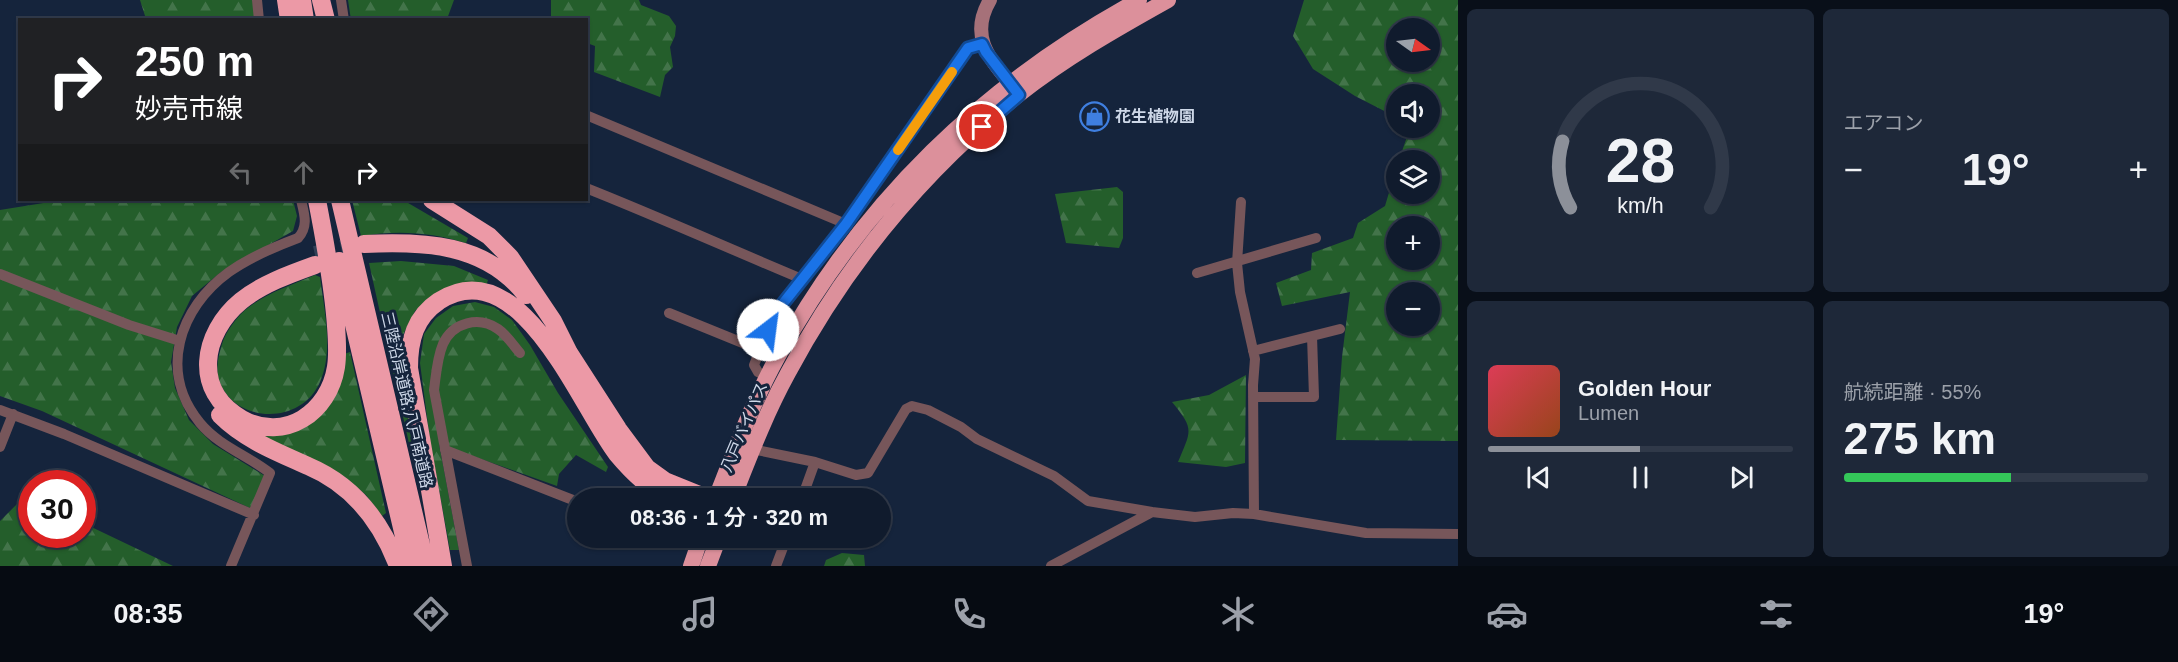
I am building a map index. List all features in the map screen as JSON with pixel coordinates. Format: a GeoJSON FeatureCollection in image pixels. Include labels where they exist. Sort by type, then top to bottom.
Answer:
{"type":"FeatureCollection","features":[{"type":"Feature","properties":{"kind":"highway"},"geometry":{"type":"LineString","coordinates":[[286,0],[289,18]]}},
{"type":"Feature","properties":{"kind":"highway"},"geometry":{"type":"LineString","coordinates":[[302,0],[305,18]]}},
{"type":"Feature","properties":{"kind":"highway"},"geometry":{"type":"LineString","coordinates":[[321,0],[326,18]]}},
{"type":"Feature","properties":{"kind":"highway","name":"八戸バイパス"},"geometry":{"type":"LineString","coordinates":[[720,488],[768,377],[814,296],[846,249],[889,197],[950,134],[1014,89],[1101,21],[1139,0]]}},
{"type":"Feature","properties":{"kind":"highway","name":"八戸バイパス"},"geometry":{"type":"LineString","coordinates":[[737,488],[752,449],[788,373],[850,271],[901,207],[1014,89],[1168,0]]}},
{"type":"Feature","properties":{"kind":"highway"},"geometry":{"type":"LineString","coordinates":[[317,201],[335,305],[337,346],[336,367],[326,397],[317,409],[304,419],[292,425],[269,427],[243,420],[228,410],[216,395],[208,374],[208,353],[216,329],[242,300],[315,260],[284,265],[239,291],[224,305],[210,322],[201,339],[198,374],[204,393],[214,410],[242,435],[321,472],[346,488],[361,502],[385,535],[398,566]]}},
{"type":"Feature","properties":{"kind":"highway"},"geometry":{"type":"LineString","coordinates":[[326,201],[353,247]]}},
{"type":"Feature","properties":{"kind":"highway"},"geometry":{"type":"LineString","coordinates":[[340,201],[353,247]]}},
{"type":"Feature","properties":{"kind":"highway"},"geometry":{"type":"LineString","coordinates":[[434,201],[489,236],[510,256],[553,321],[560,351]]}},
{"type":"Feature","properties":{"kind":"highway"},"geometry":{"type":"LineString","coordinates":[[353,247],[406,242],[431,244],[459,250],[482,259],[503,272],[520,287],[560,351],[616,452],[642,480],[654,488]]}},
{"type":"Feature","properties":{"kind":"highway","name":"三陸沿岸道路;八戸南道路"},"geometry":{"type":"LineString","coordinates":[[353,247],[411,566]]}},
{"type":"Feature","properties":{"kind":"highway","name":"三陸沿岸道路;八戸南道路"},"geometry":{"type":"LineString","coordinates":[[353,247],[426,566]]}},
{"type":"Feature","properties":{"kind":"highway"},"geometry":{"type":"LineString","coordinates":[[443,566],[409,368],[411,336],[420,319],[431,307],[446,297],[461,292],[495,295],[511,303],[560,351],[647,468],[665,481],[682,488]]}},
{"type":"Feature","properties":{"kind":"highway"},"geometry":{"type":"LineString","coordinates":[[691,566],[697,548]]}},
{"type":"Feature","properties":{"kind":"highway"},"geometry":{"type":"LineString","coordinates":[[708,566],[715,548]]}},
{"type":"Feature","properties":{"kind":"main road"},"geometry":{"type":"LineString","coordinates":[[990,0],[984,10],[979,28],[982,44],[1014,89]]}},
{"type":"Feature","properties":{"kind":"street"},"geometry":{"type":"LineString","coordinates":[[257,0],[259,18]]}},
{"type":"Feature","properties":{"kind":"street"},"geometry":{"type":"LineString","coordinates":[[341,0],[344,18]]}},
{"type":"Feature","properties":{"kind":"street"},"geometry":{"type":"LineString","coordinates":[[768,377],[758,372],[754,365],[768,330],[781,306],[846,224],[968,48],[982,44]]}},
{"type":"Feature","properties":{"kind":"street"},"geometry":{"type":"LineString","coordinates":[[588,116],[846,224]]}},
{"type":"Feature","properties":{"kind":"street"},"geometry":{"type":"LineString","coordinates":[[588,189],[672,222],[802,279]]}},
{"type":"Feature","properties":{"kind":"street"},"geometry":{"type":"LineString","coordinates":[[233,565],[270,473],[235,453],[214,437],[194,415],[178,379],[176,360],[185,326],[210,288],[248,260],[298,238],[302,233],[305,227],[305,217],[301,201]]}},
{"type":"Feature","properties":{"kind":"street"},"geometry":{"type":"LineString","coordinates":[[1241,202],[1237,262],[1240,292],[1255,359],[1254,514]]}},
{"type":"Feature","properties":{"kind":"street"},"geometry":{"type":"LineString","coordinates":[[1197,273],[1316,238]]}},
{"type":"Feature","properties":{"kind":"street"},"geometry":{"type":"LineString","coordinates":[[0,274],[129,325],[180,341]]}},
{"type":"Feature","properties":{"kind":"street"},"geometry":{"type":"LineString","coordinates":[[669,313],[760,350]]}},
{"type":"Feature","properties":{"kind":"street"},"geometry":{"type":"LineString","coordinates":[[467,566],[434,390],[437,368],[443,344],[452,331],[463,323],[490,324],[501,330],[520,353]]}},
{"type":"Feature","properties":{"kind":"street"},"geometry":{"type":"LineString","coordinates":[[1253,351],[1340,329]]}},
{"type":"Feature","properties":{"kind":"street"},"geometry":{"type":"LineString","coordinates":[[1253,397],[1314,397],[1312,336]]}},
{"type":"Feature","properties":{"kind":"street"},"geometry":{"type":"LineString","coordinates":[[752,449],[815,462],[856,474],[868,472],[906,409],[912,406],[928,410],[961,427],[977,439],[1054,476],[1088,501],[1196,517],[1233,513],[1254,514],[1366,533],[1458,534]]}},
{"type":"Feature","properties":{"kind":"street"},"geometry":{"type":"LineString","coordinates":[[0,410],[254,515]]}},
{"type":"Feature","properties":{"kind":"street"},"geometry":{"type":"LineString","coordinates":[[0,447],[13,414]]}},
{"type":"Feature","properties":{"kind":"street"},"geometry":{"type":"LineString","coordinates":[[445,450],[567,498]]}},
{"type":"Feature","properties":{"kind":"street"},"geometry":{"type":"LineString","coordinates":[[806,488],[815,462]]}},
{"type":"Feature","properties":{"kind":"street"},"geometry":{"type":"LineString","coordinates":[[1051,566],[1152,512]]}},
{"type":"Feature","properties":{"kind":"street"},"geometry":{"type":"LineString","coordinates":[[776,566],[783,548]]}},
{"type":"Feature","properties":{"kind":"green space"},"geometry":{"type":"Polygon","coordinates":[[[140,0],[254,0],[256,18],[146,18],[140,0]]]}},
{"type":"Feature","properties":{"kind":"green space"},"geometry":{"type":"Polygon","coordinates":[[[348,0],[454,0],[447,18],[351,18],[348,0]]]}},
{"type":"Feature","properties":{"kind":"green space"},"geometry":{"type":"Polygon","coordinates":[[[551,0],[639,0],[641,5],[669,16],[676,26],[670,47],[673,67],[665,75],[660,97],[594,72],[595,46],[588,43],[588,18],[551,18],[551,0]]]}},
{"type":"Feature","properties":{"kind":"green space"},"geometry":{"type":"Polygon","coordinates":[[[1304,0],[1458,0],[1458,441],[1336,440],[1342,357],[1350,292],[1282,306],[1276,283],[1311,270],[1312,253],[1353,238],[1358,223],[1385,206],[1386,203],[1440,204],[1440,150],[1402,150],[1407,138],[1440,138],[1440,84],[1386,84],[1386,112],[1355,96],[1313,69],[1293,36],[1304,0]]]}},
{"type":"Feature","properties":{"kind":"green space"},"geometry":{"type":"Polygon","coordinates":[[[1117,187],[1123,192],[1123,238],[1119,248],[1066,243],[1055,194],[1117,187]]]}},
{"type":"Feature","properties":{"kind":"green space"},"geometry":{"type":"Polygon","coordinates":[[[56,201],[293,201],[297,216],[293,231],[221,272],[192,296],[177,327],[171,362],[175,388],[189,420],[213,444],[265,476],[252,509],[42,411],[0,396],[0,210],[56,201]]]}},
{"type":"Feature","properties":{"kind":"green space"},"geometry":{"type":"Polygon","coordinates":[[[352,201],[405,201],[468,238],[466,243],[440,236],[414,233],[361,236],[352,201]]]}},
{"type":"Feature","properties":{"kind":"green space"},"geometry":{"type":"Polygon","coordinates":[[[401,261],[454,266],[488,280],[486,286],[433,295],[415,311],[403,335],[400,359],[417,458],[412,457],[369,263],[401,261]]]}},
{"type":"Feature","properties":{"kind":"green space"},"geometry":{"type":"Polygon","coordinates":[[[315,275],[320,277],[327,330],[326,357],[320,382],[310,397],[297,407],[282,413],[266,414],[250,411],[236,403],[225,392],[218,376],[218,360],[224,339],[229,329],[249,307],[281,289],[315,275]]]}},
{"type":"Feature","properties":{"kind":"green space"},"geometry":{"type":"Polygon","coordinates":[[[475,302],[494,307],[512,320],[608,467],[606,472],[576,455],[559,474],[557,486],[439,444],[459,550],[450,550],[430,440],[420,363],[424,334],[436,318],[453,306],[475,302]]]}},
{"type":"Feature","properties":{"kind":"green space"},"geometry":{"type":"Polygon","coordinates":[[[350,352],[386,513],[382,516],[366,495],[345,477],[256,435],[297,429],[322,414],[329,406],[338,387],[344,354],[350,352]]]}},
{"type":"Feature","properties":{"kind":"green space"},"geometry":{"type":"Polygon","coordinates":[[[1246,375],[1245,463],[1226,467],[1178,462],[1186,443],[1188,430],[1184,419],[1172,402],[1209,395],[1246,375]]]}},
{"type":"Feature","properties":{"kind":"green space"},"geometry":{"type":"Polygon","coordinates":[[[18,503],[18,548],[96,548],[96,529],[173,566],[0,566],[0,521],[18,503]]]}},
{"type":"Feature","properties":{"kind":"green space"},"geometry":{"type":"Polygon","coordinates":[[[842,553],[864,555],[865,566],[824,566],[826,560],[842,553]]]}},
{"type":"Feature","properties":{"kind":"tunnel"},"geometry":{"type":"LineString","coordinates":[[315,255],[364,244]]}},
{"type":"Feature","properties":{"kind":"slow traffic"},"geometry":{"type":"LineString","coordinates":[[898,150],[952,72]]}},
{"type":"Feature","properties":{"kind":"place","name":"花生植物園"},"geometry":{"type":"Point","coordinates":[1094,116]}},
{"type":"Feature","properties":{"kind":"route"},"geometry":{"type":"LineString","coordinates":[[768,330],[781,306],[846,224],[968,48],[982,44],[1019,95],[982,127]]}}]}
